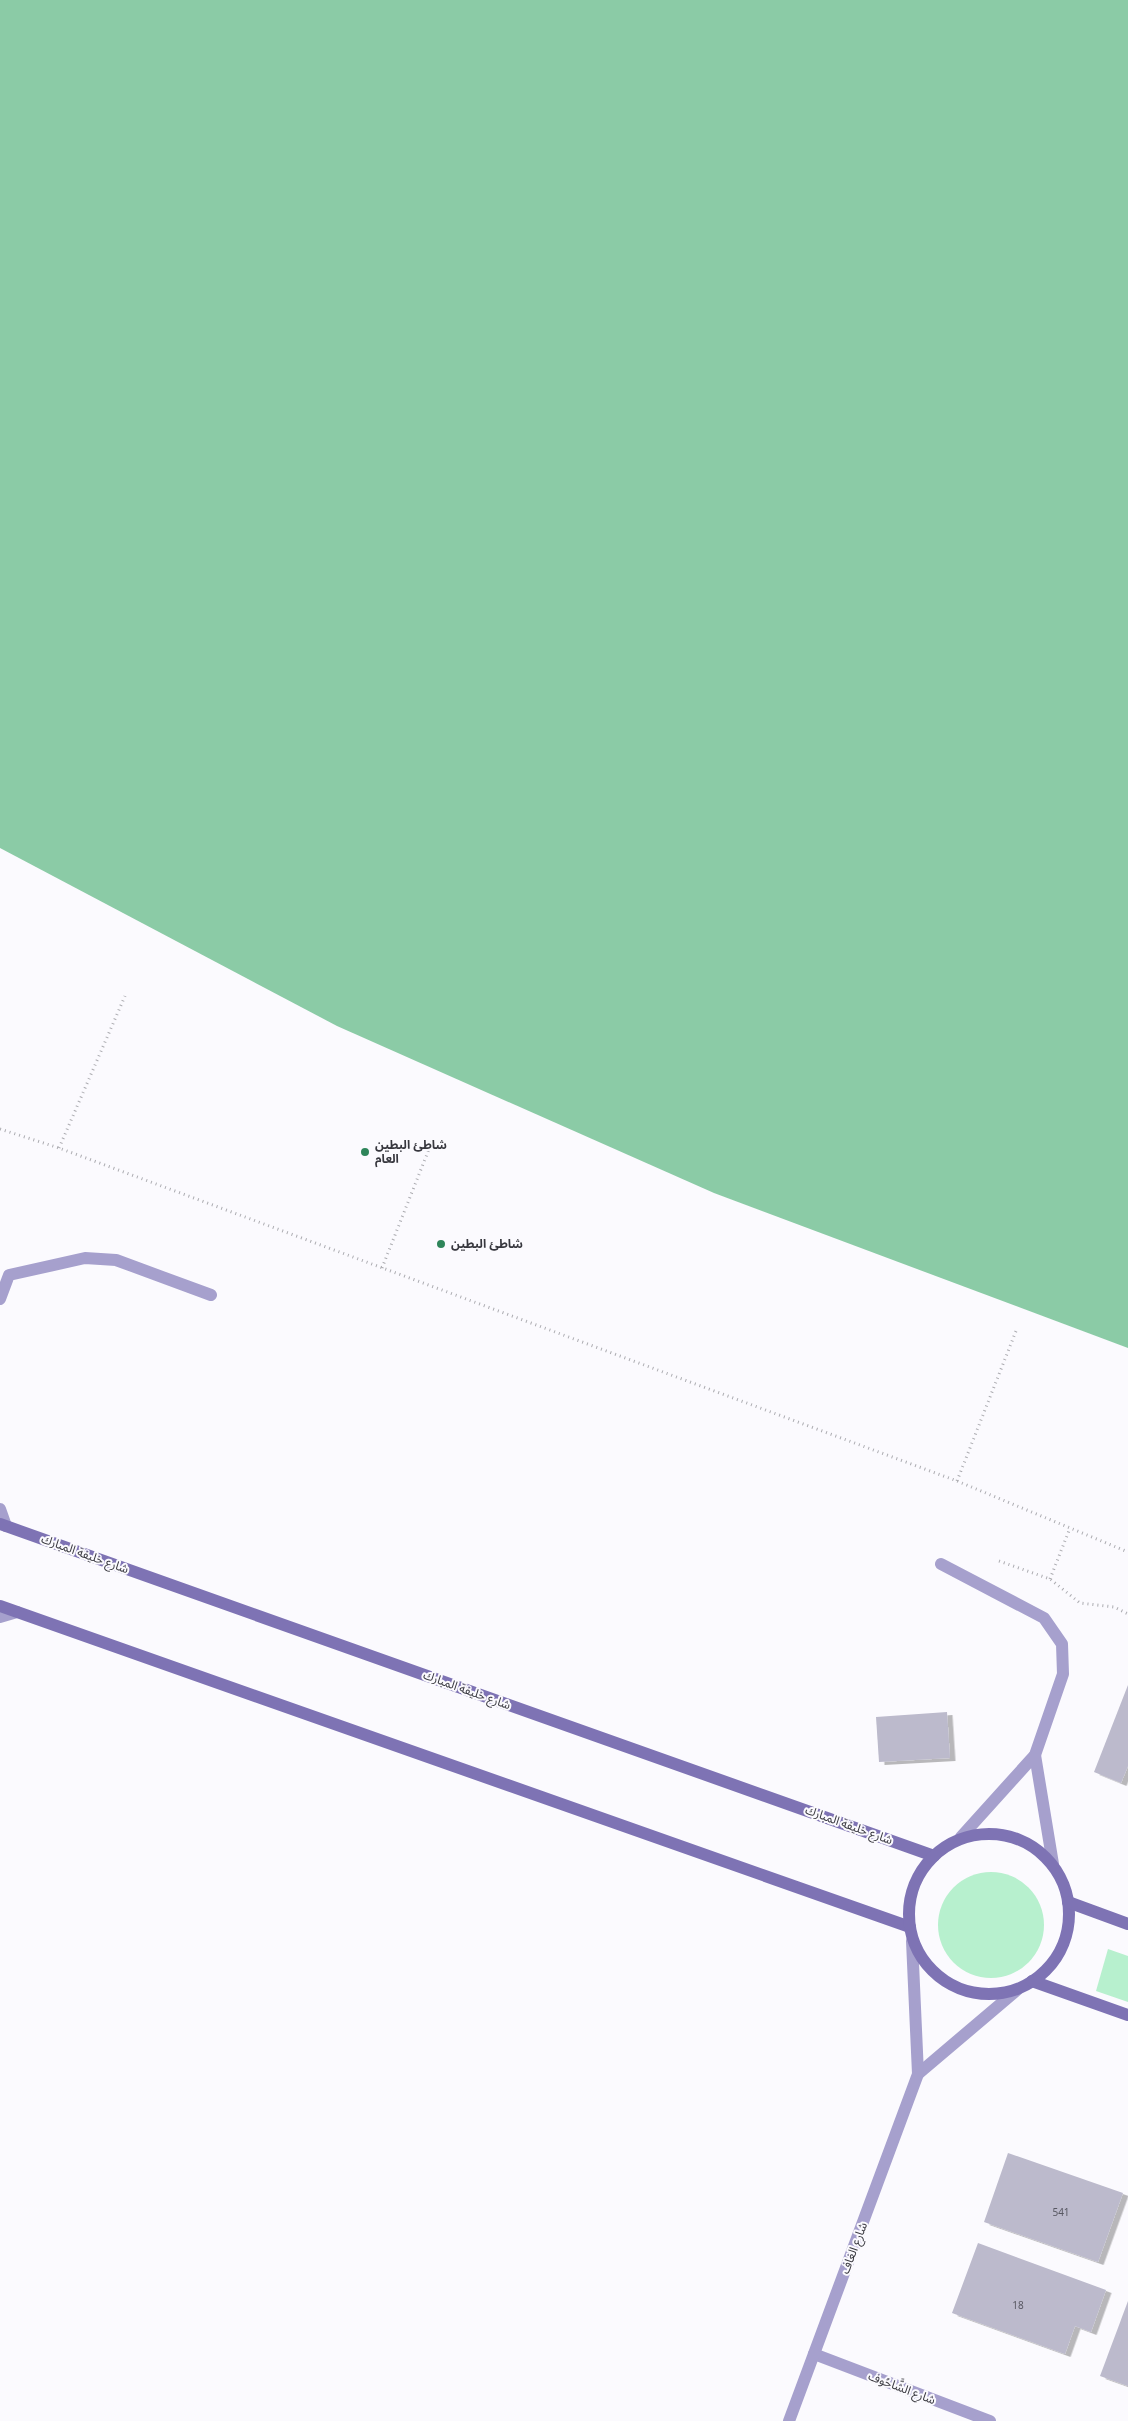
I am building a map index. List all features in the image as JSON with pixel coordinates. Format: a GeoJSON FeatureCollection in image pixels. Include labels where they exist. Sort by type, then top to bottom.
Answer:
{"type":"FeatureCollection","features":[{"type":"Feature","properties":{"kind":"street"},"geometry":{"type":"LineString","coordinates":[[0,1299],[10,1276],[85,1258],[122,1261],[211,1295]]}},
{"type":"Feature","properties":{"kind":"street"},"geometry":{"type":"LineString","coordinates":[[0,1509],[3,1525]]}},
{"type":"Feature","properties":{"kind":"street","name":"شارع خليفة المبارك"},"geometry":{"type":"LineString","coordinates":[[3,1525],[934,1856]]}},
{"type":"Feature","properties":{"kind":"street"},"geometry":{"type":"LineString","coordinates":[[941,1564],[1044,1618],[1062,1644],[1063,1674],[1035,1755],[961,1837],[939,1850],[922,1868],[911,1891],[908,1916],[912,1941],[924,1963],[943,1981],[966,1991],[991,1995],[1017,1990],[1039,1978],[1056,1959],[1067,1936],[1070,1911],[1066,1886],[1053,1864],[1035,1846],[1012,1836],[986,1833],[961,1837]]}},
{"type":"Feature","properties":{"kind":"street"},"geometry":{"type":"LineString","coordinates":[[0,1606],[910,1928]]}},
{"type":"Feature","properties":{"kind":"street"},"geometry":{"type":"LineString","coordinates":[[0,1617],[17,1612]]}},
{"type":"Feature","properties":{"kind":"street"},"geometry":{"type":"LineString","coordinates":[[1035,1755],[1053,1864]]}},
{"type":"Feature","properties":{"kind":"street"},"geometry":{"type":"LineString","coordinates":[[1068,1902],[1128,1924]]}},
{"type":"Feature","properties":{"kind":"street","name":"شارع الغاف"},"geometry":{"type":"LineString","coordinates":[[789,2421],[918,2074],[912,1941]]}},
{"type":"Feature","properties":{"kind":"street"},"geometry":{"type":"LineString","coordinates":[[1032,1981],[1128,2015]]}},
{"type":"Feature","properties":{"kind":"street","name":"شارع الغاف"},"geometry":{"type":"LineString","coordinates":[[918,2074],[1017,1990]]}},
{"type":"Feature","properties":{"kind":"street","name":"شارع الشَّاحُوف"},"geometry":{"type":"LineString","coordinates":[[814,2354],[990,2421]]}},
{"type":"Feature","properties":{"kind":"path"},"geometry":{"type":"LineString","coordinates":[[60,1148],[124,996]]}},
{"type":"Feature","properties":{"kind":"path"},"geometry":{"type":"LineString","coordinates":[[0,1129],[60,1148],[957,1481],[1128,1552]]}},
{"type":"Feature","properties":{"kind":"path"},"geometry":{"type":"LineString","coordinates":[[382,1268],[433,1139]]}},
{"type":"Feature","properties":{"kind":"path"},"geometry":{"type":"LineString","coordinates":[[957,1481],[1016,1331]]}},
{"type":"Feature","properties":{"kind":"path"},"geometry":{"type":"LineString","coordinates":[[1050,1579],[1070,1528]]}},
{"type":"Feature","properties":{"kind":"path"},"geometry":{"type":"LineString","coordinates":[[991,1558],[1050,1579],[1080,1603],[1114,1607],[1128,1614]]}},
{"type":"Feature","properties":{"kind":"shaded area"},"geometry":{"type":"Polygon","coordinates":[[[0,0],[1128,0],[1128,1348],[714,1193],[337,1026],[0,848],[0,0]]]}},
{"type":"Feature","properties":{"kind":"shaded area"},"geometry":{"type":"Polygon","coordinates":[[[991,1872],[1011,1876],[1028,1888],[1040,1905],[1044,1925],[1040,1945],[1028,1962],[1011,1974],[991,1978],[971,1974],[954,1962],[942,1945],[938,1925],[942,1905],[954,1888],[971,1876],[991,1872]]]}},
{"type":"Feature","properties":{"kind":"shaded area"},"geometry":{"type":"Polygon","coordinates":[[[1108,1949],[1128,1956],[1128,2002],[1096,1991],[1108,1949]]]}},
{"type":"Feature","properties":{"kind":"building"},"geometry":{"type":"Polygon","coordinates":[[[1128,1685],[1128,1766],[1121,1783],[1094,1772],[1128,1685]]]}},
{"type":"Feature","properties":{"kind":"building"},"geometry":{"type":"Polygon","coordinates":[[[947,1712],[950,1758],[879,1762],[876,1717],[947,1712]]]}},
{"type":"Feature","properties":{"kind":"building"},"geometry":{"type":"Polygon","coordinates":[[[1008,2153],[1123,2193],[1098,2262],[984,2222],[1008,2153]]]}},
{"type":"Feature","properties":{"kind":"building"},"geometry":{"type":"Polygon","coordinates":[[[978,2243],[1106,2290],[1091,2332],[1075,2326],[1065,2354],[952,2313],[978,2243]]]}},
{"type":"Feature","properties":{"kind":"building"},"geometry":{"type":"Polygon","coordinates":[[[1128,2301],[1128,2386],[1100,2376],[1128,2301]]]}},
{"type":"Feature","properties":{"kind":"place","name":"شاطئ البطين العام"},"geometry":{"type":"Point","coordinates":[365,1152]}},
{"type":"Feature","properties":{"kind":"place","name":"شاطئ البطين"},"geometry":{"type":"Point","coordinates":[441,1244]}}]}
